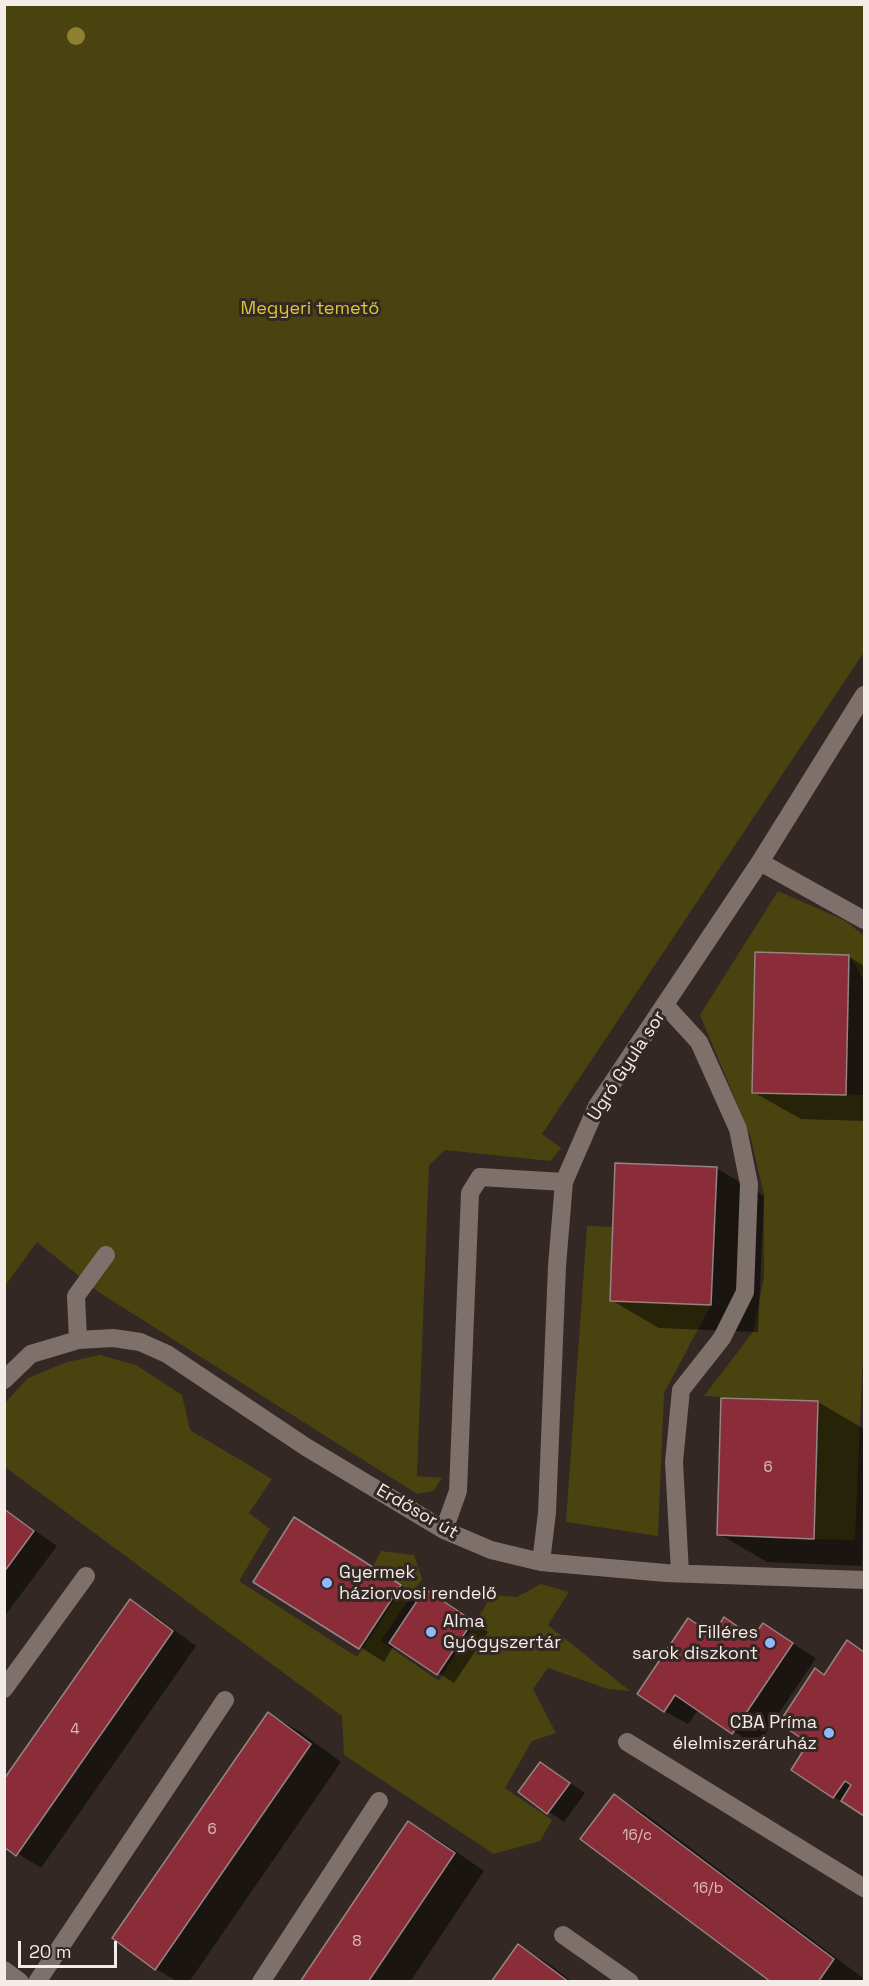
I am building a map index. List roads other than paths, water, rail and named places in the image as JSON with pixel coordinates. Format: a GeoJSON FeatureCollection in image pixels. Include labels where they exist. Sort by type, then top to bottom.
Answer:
{"type":"FeatureCollection","features":[{"type":"Feature","properties":{"kind":"street","name":"Ugró Gyula sor"},"geometry":{"type":"LineString","coordinates":[[541,1562],[546,1513],[557,1266],[564,1182],[597,1106],[666,1006],[760,861],[864,694]]}},
{"type":"Feature","properties":{"kind":"street"},"geometry":{"type":"LineString","coordinates":[[760,861],[864,920]]}},
{"type":"Feature","properties":{"kind":"street"},"geometry":{"type":"LineString","coordinates":[[666,1006],[699,1042],[738,1130],[749,1184],[745,1292],[722,1338],[681,1390],[674,1462],[680,1573]]}},
{"type":"Feature","properties":{"kind":"street"},"geometry":{"type":"LineString","coordinates":[[444,1530],[458,1491],[470,1193],[480,1177],[564,1182]]}},
{"type":"Feature","properties":{"kind":"street"},"geometry":{"type":"LineString","coordinates":[[78,1340],[76,1296],[106,1255]]}},
{"type":"Feature","properties":{"kind":"street","name":"Erdősor út"},"geometry":{"type":"LineString","coordinates":[[4,1380],[31,1354],[78,1340],[113,1338],[140,1342],[167,1354],[306,1447],[444,1530],[491,1550],[541,1562],[680,1573],[864,1580]]}},
{"type":"Feature","properties":{"kind":"street"},"geometry":{"type":"LineString","coordinates":[[4,1689],[87,1576]]}},
{"type":"Feature","properties":{"kind":"street"},"geometry":{"type":"LineString","coordinates":[[38,1982],[225,1700]]}},
{"type":"Feature","properties":{"kind":"street"},"geometry":{"type":"LineString","coordinates":[[627,1742],[864,1888]]}},
{"type":"Feature","properties":{"kind":"street"},"geometry":{"type":"LineString","coordinates":[[261,1982],[379,1801]]}},
{"type":"Feature","properties":{"kind":"street"},"geometry":{"type":"LineString","coordinates":[[563,1935],[630,1982]]}},
{"type":"Feature","properties":{"kind":"street"},"geometry":{"type":"LineString","coordinates":[[4,1970],[20,1982]]}},
{"type":"Feature","properties":{"kind":"place","name":"Gyermek háziorvosi rendelő"},"geometry":{"type":"Point","coordinates":[327,1583]}},
{"type":"Feature","properties":{"kind":"place","name":"Alma Gyógyszertár"},"geometry":{"type":"Point","coordinates":[431,1632]}},
{"type":"Feature","properties":{"kind":"place","name":"Filléres sarok diszkont"},"geometry":{"type":"Point","coordinates":[770,1643]}},
{"type":"Feature","properties":{"kind":"place","name":"CBA Príma élelmiszeráruház"},"geometry":{"type":"Point","coordinates":[829,1733]}},
{"type":"Feature","properties":{"kind":"park label","name":"Megyeri temető"},"geometry":{"type":"Point","coordinates":[310,309]}}]}
